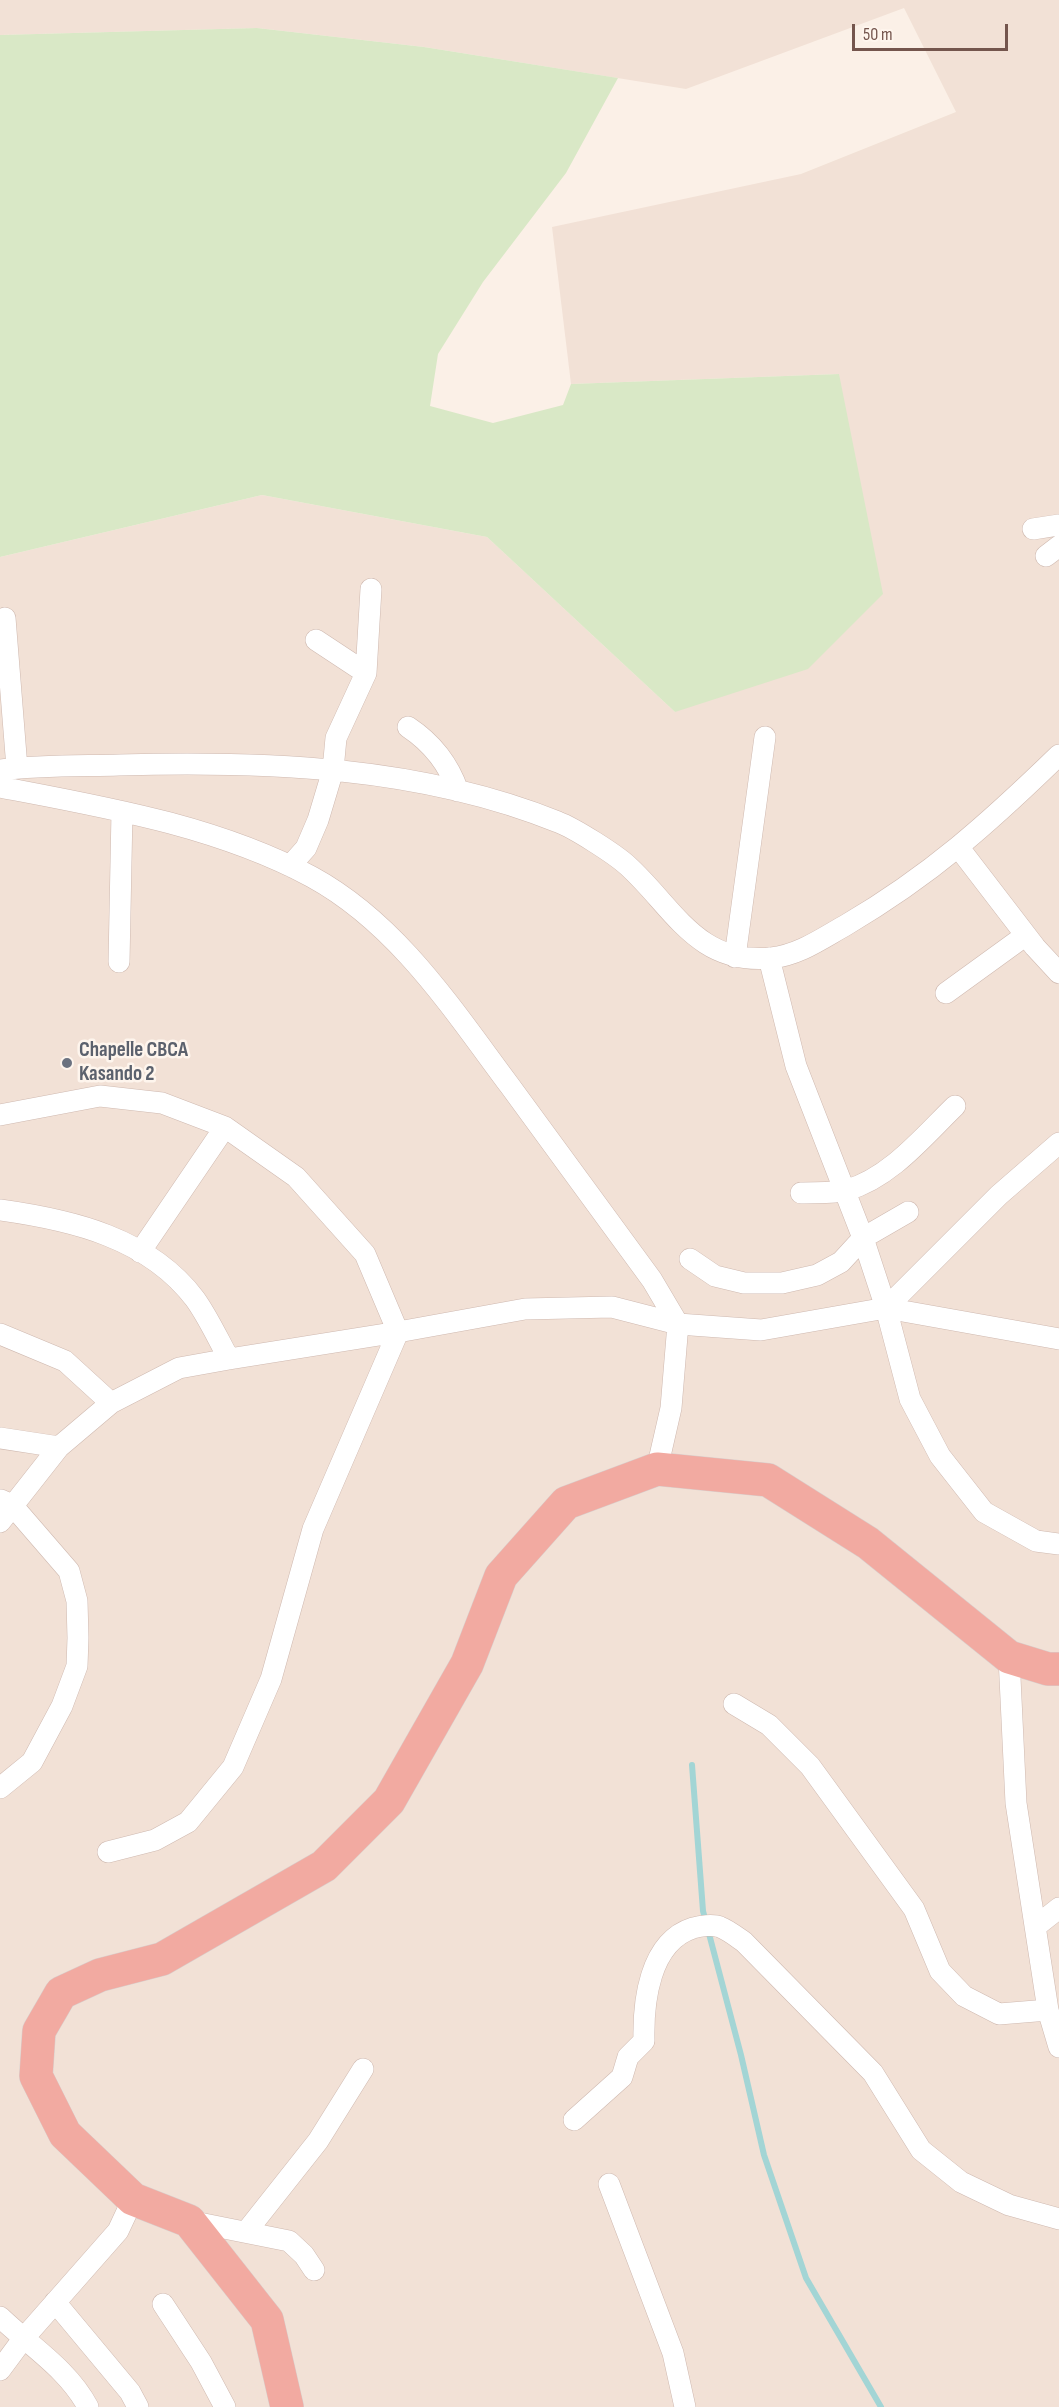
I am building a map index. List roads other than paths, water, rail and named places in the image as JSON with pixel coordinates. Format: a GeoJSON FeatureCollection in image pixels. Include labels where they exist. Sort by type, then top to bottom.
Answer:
{"type":"FeatureCollection","features":[{"type":"Feature","properties":{"kind":"highway"},"geometry":{"type":"LineString","coordinates":[[287,2407],[267,2320],[189,2222],[133,2199],[64,2134],[36,2076],[39,2031],[61,1993],[100,1975],[162,1959],[324,1866],[389,1802],[467,1664],[501,1576],[566,1503],[657,1469],[768,1480],[868,1543],[1009,1657],[1048,1669],[1059,1669]]}},
{"type":"Feature","properties":{"kind":"street"},"geometry":{"type":"LineString","coordinates":[[1033,529],[1059,525]]}},
{"type":"Feature","properties":{"kind":"street"},"geometry":{"type":"LineString","coordinates":[[290,866],[306,848],[333,770],[336,738],[366,673],[371,589]]}},
{"type":"Feature","properties":{"kind":"street"},"geometry":{"type":"LineString","coordinates":[[5,618],[8,769],[164,763],[280,765],[333,770],[458,791],[514,806],[562,823],[627,866],[660,904],[708,947],[735,957],[769,958],[798,953],[895,896],[959,848],[1059,755]]}},
{"type":"Feature","properties":{"kind":"street"},"geometry":{"type":"LineString","coordinates":[[316,640],[366,673]]}},
{"type":"Feature","properties":{"kind":"street"},"geometry":{"type":"LineString","coordinates":[[408,728],[419,734],[450,768],[458,791]]}},
{"type":"Feature","properties":{"kind":"street"},"geometry":{"type":"LineString","coordinates":[[735,957],[765,736]]}},
{"type":"Feature","properties":{"kind":"street"},"geometry":{"type":"LineString","coordinates":[[0,787],[122,812],[218,837],[314,878],[377,923],[428,976],[652,1280],[678,1324],[671,1408],[657,1469]]}},
{"type":"Feature","properties":{"kind":"street"},"geometry":{"type":"LineString","coordinates":[[119,962],[122,812]]}},
{"type":"Feature","properties":{"kind":"street"},"geometry":{"type":"LineString","coordinates":[[959,848],[1026,935],[1059,973]]}},
{"type":"Feature","properties":{"kind":"street"},"geometry":{"type":"LineString","coordinates":[[946,993],[1026,935]]}},
{"type":"Feature","properties":{"kind":"street"},"geometry":{"type":"LineString","coordinates":[[769,958],[796,1066],[863,1238],[886,1308],[910,1399],[940,1456],[984,1512],[1036,1542],[1059,1544]]}},
{"type":"Feature","properties":{"kind":"street"},"geometry":{"type":"LineString","coordinates":[[0,1115],[100,1096],[162,1102],[225,1126],[296,1177],[365,1254],[398,1332],[313,1529],[271,1679],[233,1767],[188,1822],[155,1840],[108,1852]]}},
{"type":"Feature","properties":{"kind":"street"},"geometry":{"type":"LineString","coordinates":[[801,1193],[844,1191],[860,1185],[893,1166],[956,1106]]}},
{"type":"Feature","properties":{"kind":"street"},"geometry":{"type":"LineString","coordinates":[[140,1252],[225,1126]]}},
{"type":"Feature","properties":{"kind":"street"},"geometry":{"type":"LineString","coordinates":[[886,1308],[999,1196],[1059,1143]]}},
{"type":"Feature","properties":{"kind":"street"},"geometry":{"type":"LineString","coordinates":[[0,1210],[74,1224],[118,1238],[164,1266],[195,1299],[229,1359]]}},
{"type":"Feature","properties":{"kind":"street"},"geometry":{"type":"LineString","coordinates":[[690,1259],[715,1276],[744,1283],[782,1282],[817,1275],[841,1262],[863,1238],[908,1212]]}},
{"type":"Feature","properties":{"kind":"street"},"geometry":{"type":"LineString","coordinates":[[0,1788],[32,1762],[62,1706],[77,1666],[78,1638],[77,1601],[69,1571],[4,1509],[59,1447],[111,1403],[180,1368],[525,1309],[612,1307],[678,1324],[761,1330],[886,1308],[1059,1339]]}},
{"type":"Feature","properties":{"kind":"street"},"geometry":{"type":"LineString","coordinates":[[0,1334],[66,1360],[111,1403]]}},
{"type":"Feature","properties":{"kind":"street"},"geometry":{"type":"LineString","coordinates":[[0,1438],[59,1447]]}},
{"type":"Feature","properties":{"kind":"street"},"geometry":{"type":"LineString","coordinates":[[1009,1657],[1016,1803],[1048,2010],[1059,2047]]}},
{"type":"Feature","properties":{"kind":"street"},"geometry":{"type":"LineString","coordinates":[[734,1704],[769,1725],[810,1766],[914,1909],[940,1971],[964,1996],[999,2014],[1048,2010]]}},
{"type":"Feature","properties":{"kind":"street"},"geometry":{"type":"LineString","coordinates":[[1035,1927],[1059,1908]]}},
{"type":"Feature","properties":{"kind":"street"},"geometry":{"type":"LineString","coordinates":[[574,2120],[622,2077],[628,2057],[644,2041],[643,2022],[652,1972],[661,1954],[681,1932],[708,1926],[744,1942],[873,2073],[921,2150],[961,2182],[1008,2205],[1059,2218]]}},
{"type":"Feature","properties":{"kind":"street"},"geometry":{"type":"LineString","coordinates":[[246,2232],[318,2141],[363,2068]]}},
{"type":"Feature","properties":{"kind":"street"},"geometry":{"type":"LineString","coordinates":[[609,2184],[673,2353],[685,2407]]}},
{"type":"Feature","properties":{"kind":"street"},"geometry":{"type":"LineString","coordinates":[[0,2370],[23,2339],[118,2231],[133,2199]]}},
{"type":"Feature","properties":{"kind":"street"},"geometry":{"type":"LineString","coordinates":[[189,2222],[289,2241],[304,2254],[314,2270]]}},
{"type":"Feature","properties":{"kind":"street"},"geometry":{"type":"LineString","coordinates":[[55,2302],[130,2392],[138,2407]]}},
{"type":"Feature","properties":{"kind":"street"},"geometry":{"type":"LineString","coordinates":[[163,2304],[201,2362],[225,2407]]}},
{"type":"Feature","properties":{"kind":"street"},"geometry":{"type":"LineString","coordinates":[[0,2317],[23,2339],[54,2363],[84,2405]]}},
{"type":"Feature","properties":{"kind":"waterway"},"geometry":{"type":"LineString","coordinates":[[692,1765],[703,1911],[741,2055],[764,2155],[806,2278],[881,2407]]}},
{"type":"Feature","properties":{"kind":"place","name":"Chapelle CBCA Kasando 2"},"geometry":{"type":"Point","coordinates":[67,1063]}}]}
